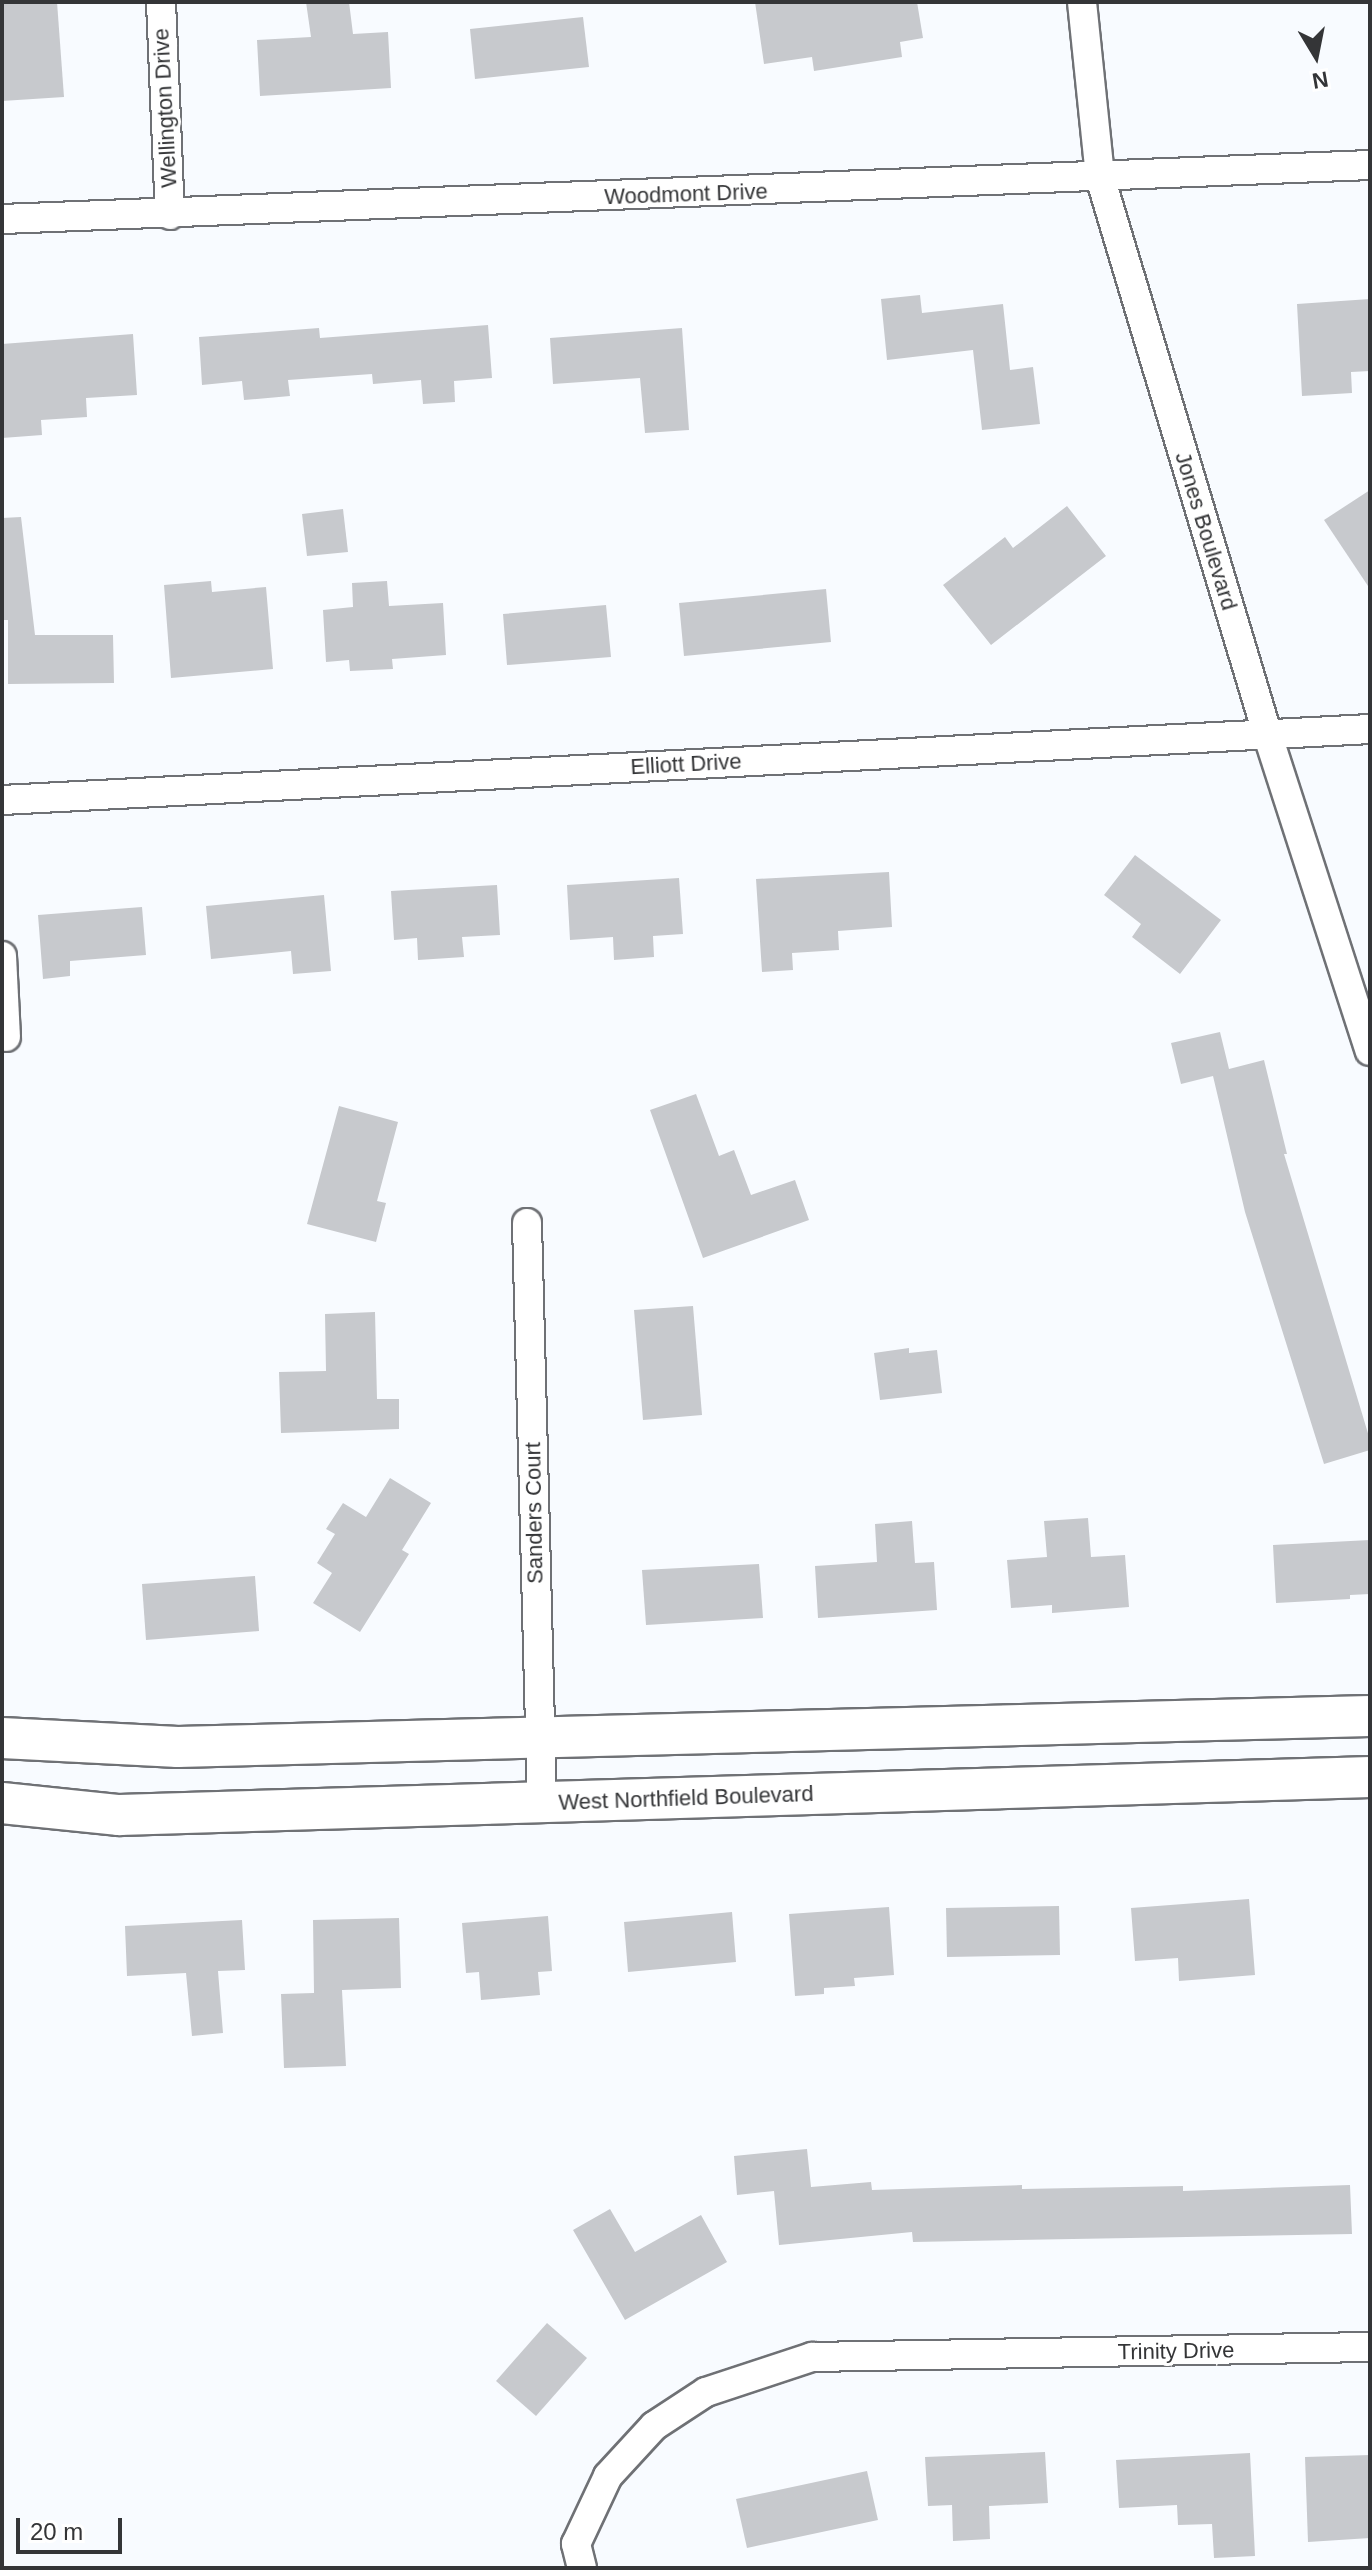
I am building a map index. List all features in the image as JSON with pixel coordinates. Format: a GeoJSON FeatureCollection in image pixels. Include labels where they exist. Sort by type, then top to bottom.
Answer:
{"type":"FeatureCollection","features":[{"type":"Feature","properties":{"kind":"main road"},"geometry":{"type":"LineString","coordinates":[[2,1738],[178,1747],[1370,1716]]}},
{"type":"Feature","properties":{"kind":"main road","name":"West Northfield Boulevard"},"geometry":{"type":"LineString","coordinates":[[2,1803],[119,1815],[1370,1777]]}},
{"type":"Feature","properties":{"kind":"street","name":"Wellington Drive"},"geometry":{"type":"LineString","coordinates":[[161,2],[170,215]]}},
{"type":"Feature","properties":{"kind":"street","name":"Jones Boulevard"},"geometry":{"type":"LineString","coordinates":[[1082,2],[1100,177],[1267,733],[1370,1051]]}},
{"type":"Feature","properties":{"kind":"street","name":"Woodmont Drive"},"geometry":{"type":"LineString","coordinates":[[2,219],[170,215],[1370,165]]}},
{"type":"Feature","properties":{"kind":"street","name":"Elliott Drive"},"geometry":{"type":"LineString","coordinates":[[2,800],[1370,729]]}},
{"type":"Feature","properties":{"kind":"street"},"geometry":{"type":"LineString","coordinates":[[2,956],[6,1037]]}},
{"type":"Feature","properties":{"kind":"street","name":"Sanders Court"},"geometry":{"type":"LineString","coordinates":[[527,1223],[542,1802]]}},
{"type":"Feature","properties":{"kind":"street","name":"Trinity Drive"},"geometry":{"type":"LineString","coordinates":[[582,2568],[576,2544],[608,2476],[654,2426],[706,2392],[812,2357],[1370,2347]]}},
{"type":"Feature","properties":{"kind":"building"},"geometry":{"type":"Polygon","coordinates":[[[2,2],[57,2],[64,97],[2,101],[2,2]]]}},
{"type":"Feature","properties":{"kind":"building"},"geometry":{"type":"Polygon","coordinates":[[[306,2],[349,2],[353,34],[388,32],[391,88],[260,96],[257,40],[311,37],[306,2]]]}},
{"type":"Feature","properties":{"kind":"building"},"geometry":{"type":"Polygon","coordinates":[[[755,2],[917,2],[923,38],[900,42],[902,57],[814,71],[812,57],[764,64],[755,2]]]}},
{"type":"Feature","properties":{"kind":"building"},"geometry":{"type":"Polygon","coordinates":[[[583,17],[589,67],[475,79],[470,29],[583,17]]]}},
{"type":"Feature","properties":{"kind":"building"},"geometry":{"type":"Polygon","coordinates":[[[920,295],[922,313],[1003,304],[1010,370],[1033,367],[1040,424],[982,430],[973,350],[887,360],[881,299],[920,295]]]}},
{"type":"Feature","properties":{"kind":"building"},"geometry":{"type":"Polygon","coordinates":[[[1370,299],[1370,371],[1351,372],[1352,393],[1302,396],[1297,304],[1370,299]]]}},
{"type":"Feature","properties":{"kind":"building"},"geometry":{"type":"Polygon","coordinates":[[[488,325],[492,378],[454,381],[455,402],[423,404],[421,380],[373,384],[372,374],[288,380],[290,396],[244,400],[242,381],[202,385],[199,337],[319,328],[320,338],[488,325]]]}},
{"type":"Feature","properties":{"kind":"building"},"geometry":{"type":"Polygon","coordinates":[[[682,328],[689,430],[645,433],[640,378],[553,384],[550,338],[682,328]]]}},
{"type":"Feature","properties":{"kind":"building"},"geometry":{"type":"Polygon","coordinates":[[[133,334],[137,395],[86,398],[87,417],[41,420],[42,435],[2,438],[2,344],[133,334]]]}},
{"type":"Feature","properties":{"kind":"building"},"geometry":{"type":"Polygon","coordinates":[[[1370,490],[1370,589],[1324,520],[1370,490]]]}},
{"type":"Feature","properties":{"kind":"building"},"geometry":{"type":"Polygon","coordinates":[[[1067,506],[1106,556],[991,645],[943,585],[1005,537],[1013,548],[1067,506]]]}},
{"type":"Feature","properties":{"kind":"building"},"geometry":{"type":"Polygon","coordinates":[[[343,509],[348,552],[307,556],[302,514],[343,509]]]}},
{"type":"Feature","properties":{"kind":"building"},"geometry":{"type":"Polygon","coordinates":[[[21,517],[35,635],[113,635],[114,683],[8,684],[8,620],[2,620],[2,518],[21,517]]]}},
{"type":"Feature","properties":{"kind":"building"},"geometry":{"type":"Polygon","coordinates":[[[211,581],[212,592],[266,587],[273,669],[171,678],[164,585],[211,581]]]}},
{"type":"Feature","properties":{"kind":"building"},"geometry":{"type":"Polygon","coordinates":[[[387,581],[389,606],[443,603],[446,655],[392,659],[393,669],[350,671],[349,660],[326,662],[323,610],[353,607],[352,583],[387,581]]]}},
{"type":"Feature","properties":{"kind":"building"},"geometry":{"type":"Polygon","coordinates":[[[826,589],[831,642],[684,656],[679,603],[826,589]]]}},
{"type":"Feature","properties":{"kind":"building"},"geometry":{"type":"Polygon","coordinates":[[[606,605],[611,657],[507,665],[503,614],[606,605]]]}},
{"type":"Feature","properties":{"kind":"building"},"geometry":{"type":"Polygon","coordinates":[[[1135,855],[1221,920],[1180,974],[1132,937],[1141,924],[1104,895],[1135,855]]]}},
{"type":"Feature","properties":{"kind":"building"},"geometry":{"type":"Polygon","coordinates":[[[889,872],[892,927],[838,931],[839,950],[792,953],[793,970],[762,972],[756,879],[889,872]]]}},
{"type":"Feature","properties":{"kind":"building"},"geometry":{"type":"Polygon","coordinates":[[[679,878],[683,934],[653,936],[654,957],[614,960],[613,937],[570,940],[567,885],[679,878]]]}},
{"type":"Feature","properties":{"kind":"building"},"geometry":{"type":"Polygon","coordinates":[[[497,885],[500,935],[462,937],[464,957],[418,960],[417,938],[394,940],[391,891],[497,885]]]}},
{"type":"Feature","properties":{"kind":"building"},"geometry":{"type":"Polygon","coordinates":[[[324,895],[331,971],[293,974],[291,951],[211,959],[206,906],[324,895]]]}},
{"type":"Feature","properties":{"kind":"building"},"geometry":{"type":"Polygon","coordinates":[[[142,907],[146,955],[70,961],[70,976],[43,979],[38,915],[142,907]]]}},
{"type":"Feature","properties":{"kind":"building"},"geometry":{"type":"Polygon","coordinates":[[[1220,1032],[1229,1069],[1264,1060],[1287,1154],[1284,1154],[1370,1440],[1370,1450],[1324,1464],[1245,1212],[1213,1076],[1181,1084],[1171,1043],[1220,1032]]]}},
{"type":"Feature","properties":{"kind":"building"},"geometry":{"type":"Polygon","coordinates":[[[696,1094],[719,1156],[734,1150],[751,1195],[795,1180],[809,1220],[703,1258],[650,1110],[696,1094]]]}},
{"type":"Feature","properties":{"kind":"building"},"geometry":{"type":"Polygon","coordinates":[[[339,1106],[398,1122],[377,1201],[386,1203],[376,1242],[307,1224],[339,1106]]]}},
{"type":"Feature","properties":{"kind":"building"},"geometry":{"type":"Polygon","coordinates":[[[693,1306],[702,1415],[643,1420],[634,1310],[693,1306]]]}},
{"type":"Feature","properties":{"kind":"building"},"geometry":{"type":"Polygon","coordinates":[[[375,1312],[377,1399],[399,1399],[399,1429],[281,1433],[279,1372],[326,1371],[325,1314],[375,1312]]]}},
{"type":"Feature","properties":{"kind":"building"},"geometry":{"type":"Polygon","coordinates":[[[909,1348],[909,1353],[937,1350],[942,1393],[880,1400],[874,1353],[909,1348]]]}},
{"type":"Feature","properties":{"kind":"building"},"geometry":{"type":"Polygon","coordinates":[[[390,1478],[431,1503],[402,1550],[409,1554],[360,1632],[313,1603],[332,1573],[317,1563],[335,1534],[326,1529],[343,1503],[366,1517],[390,1478]]]}},
{"type":"Feature","properties":{"kind":"building"},"geometry":{"type":"Polygon","coordinates":[[[1088,1518],[1091,1557],[1125,1555],[1129,1607],[1052,1613],[1052,1605],[1011,1608],[1007,1560],[1047,1557],[1044,1521],[1088,1518]]]}},
{"type":"Feature","properties":{"kind":"building"},"geometry":{"type":"Polygon","coordinates":[[[912,1521],[915,1563],[934,1562],[937,1610],[818,1618],[815,1566],[877,1562],[875,1524],[912,1521]]]}},
{"type":"Feature","properties":{"kind":"building"},"geometry":{"type":"Polygon","coordinates":[[[1370,1540],[1370,1594],[1350,1595],[1350,1599],[1276,1603],[1273,1545],[1370,1540]]]}},
{"type":"Feature","properties":{"kind":"building"},"geometry":{"type":"Polygon","coordinates":[[[759,1564],[763,1618],[646,1625],[642,1570],[759,1564]]]}},
{"type":"Feature","properties":{"kind":"building"},"geometry":{"type":"Polygon","coordinates":[[[255,1576],[259,1631],[146,1640],[142,1584],[255,1576]]]}},
{"type":"Feature","properties":{"kind":"building"},"geometry":{"type":"Polygon","coordinates":[[[1249,1899],[1255,1975],[1179,1981],[1178,1958],[1135,1961],[1131,1908],[1249,1899]]]}},
{"type":"Feature","properties":{"kind":"building"},"geometry":{"type":"Polygon","coordinates":[[[1059,1906],[1060,1955],[947,1957],[946,1908],[1059,1906]]]}},
{"type":"Feature","properties":{"kind":"building"},"geometry":{"type":"Polygon","coordinates":[[[889,1907],[894,1975],[854,1978],[855,1986],[824,1988],[824,1994],[795,1996],[789,1914],[889,1907]]]}},
{"type":"Feature","properties":{"kind":"building"},"geometry":{"type":"Polygon","coordinates":[[[732,1912],[736,1962],[628,1972],[624,1922],[732,1912]]]}},
{"type":"Feature","properties":{"kind":"building"},"geometry":{"type":"Polygon","coordinates":[[[548,1916],[552,1971],[538,1972],[540,1995],[481,2000],[479,1972],[466,1973],[462,1923],[548,1916]]]}},
{"type":"Feature","properties":{"kind":"building"},"geometry":{"type":"Polygon","coordinates":[[[399,1918],[401,1988],[342,1990],[346,2066],[284,2068],[281,1994],[314,1993],[313,1920],[399,1918]]]}},
{"type":"Feature","properties":{"kind":"building"},"geometry":{"type":"Polygon","coordinates":[[[242,1920],[245,1970],[218,1971],[223,2033],[192,2036],[186,1973],[127,1976],[125,1926],[242,1920]]]}},
{"type":"Feature","properties":{"kind":"building"},"geometry":{"type":"Polygon","coordinates":[[[807,2149],[811,2187],[871,2182],[872,2190],[1022,2185],[1022,2189],[1183,2186],[1183,2191],[1350,2185],[1352,2234],[913,2242],[912,2232],[779,2245],[774,2191],[737,2195],[734,2156],[807,2149]]]}},
{"type":"Feature","properties":{"kind":"building"},"geometry":{"type":"Polygon","coordinates":[[[610,2209],[635,2252],[701,2215],[727,2262],[625,2320],[573,2230],[610,2209]]]}},
{"type":"Feature","properties":{"kind":"building"},"geometry":{"type":"Polygon","coordinates":[[[547,2323],[587,2358],[536,2416],[496,2381],[547,2323]]]}},
{"type":"Feature","properties":{"kind":"building"},"geometry":{"type":"Polygon","coordinates":[[[1045,2452],[1048,2503],[989,2506],[990,2539],[953,2541],[952,2505],[928,2506],[925,2457],[1045,2452]]]}},
{"type":"Feature","properties":{"kind":"building"},"geometry":{"type":"Polygon","coordinates":[[[1250,2453],[1255,2556],[1214,2558],[1212,2524],[1178,2525],[1177,2505],[1119,2508],[1116,2460],[1250,2453]]]}},
{"type":"Feature","properties":{"kind":"building"},"geometry":{"type":"Polygon","coordinates":[[[1370,2455],[1370,2538],[1308,2542],[1305,2457],[1370,2455]]]}},
{"type":"Feature","properties":{"kind":"building"},"geometry":{"type":"Polygon","coordinates":[[[867,2471],[878,2520],[747,2548],[736,2499],[867,2471]]]}}]}
